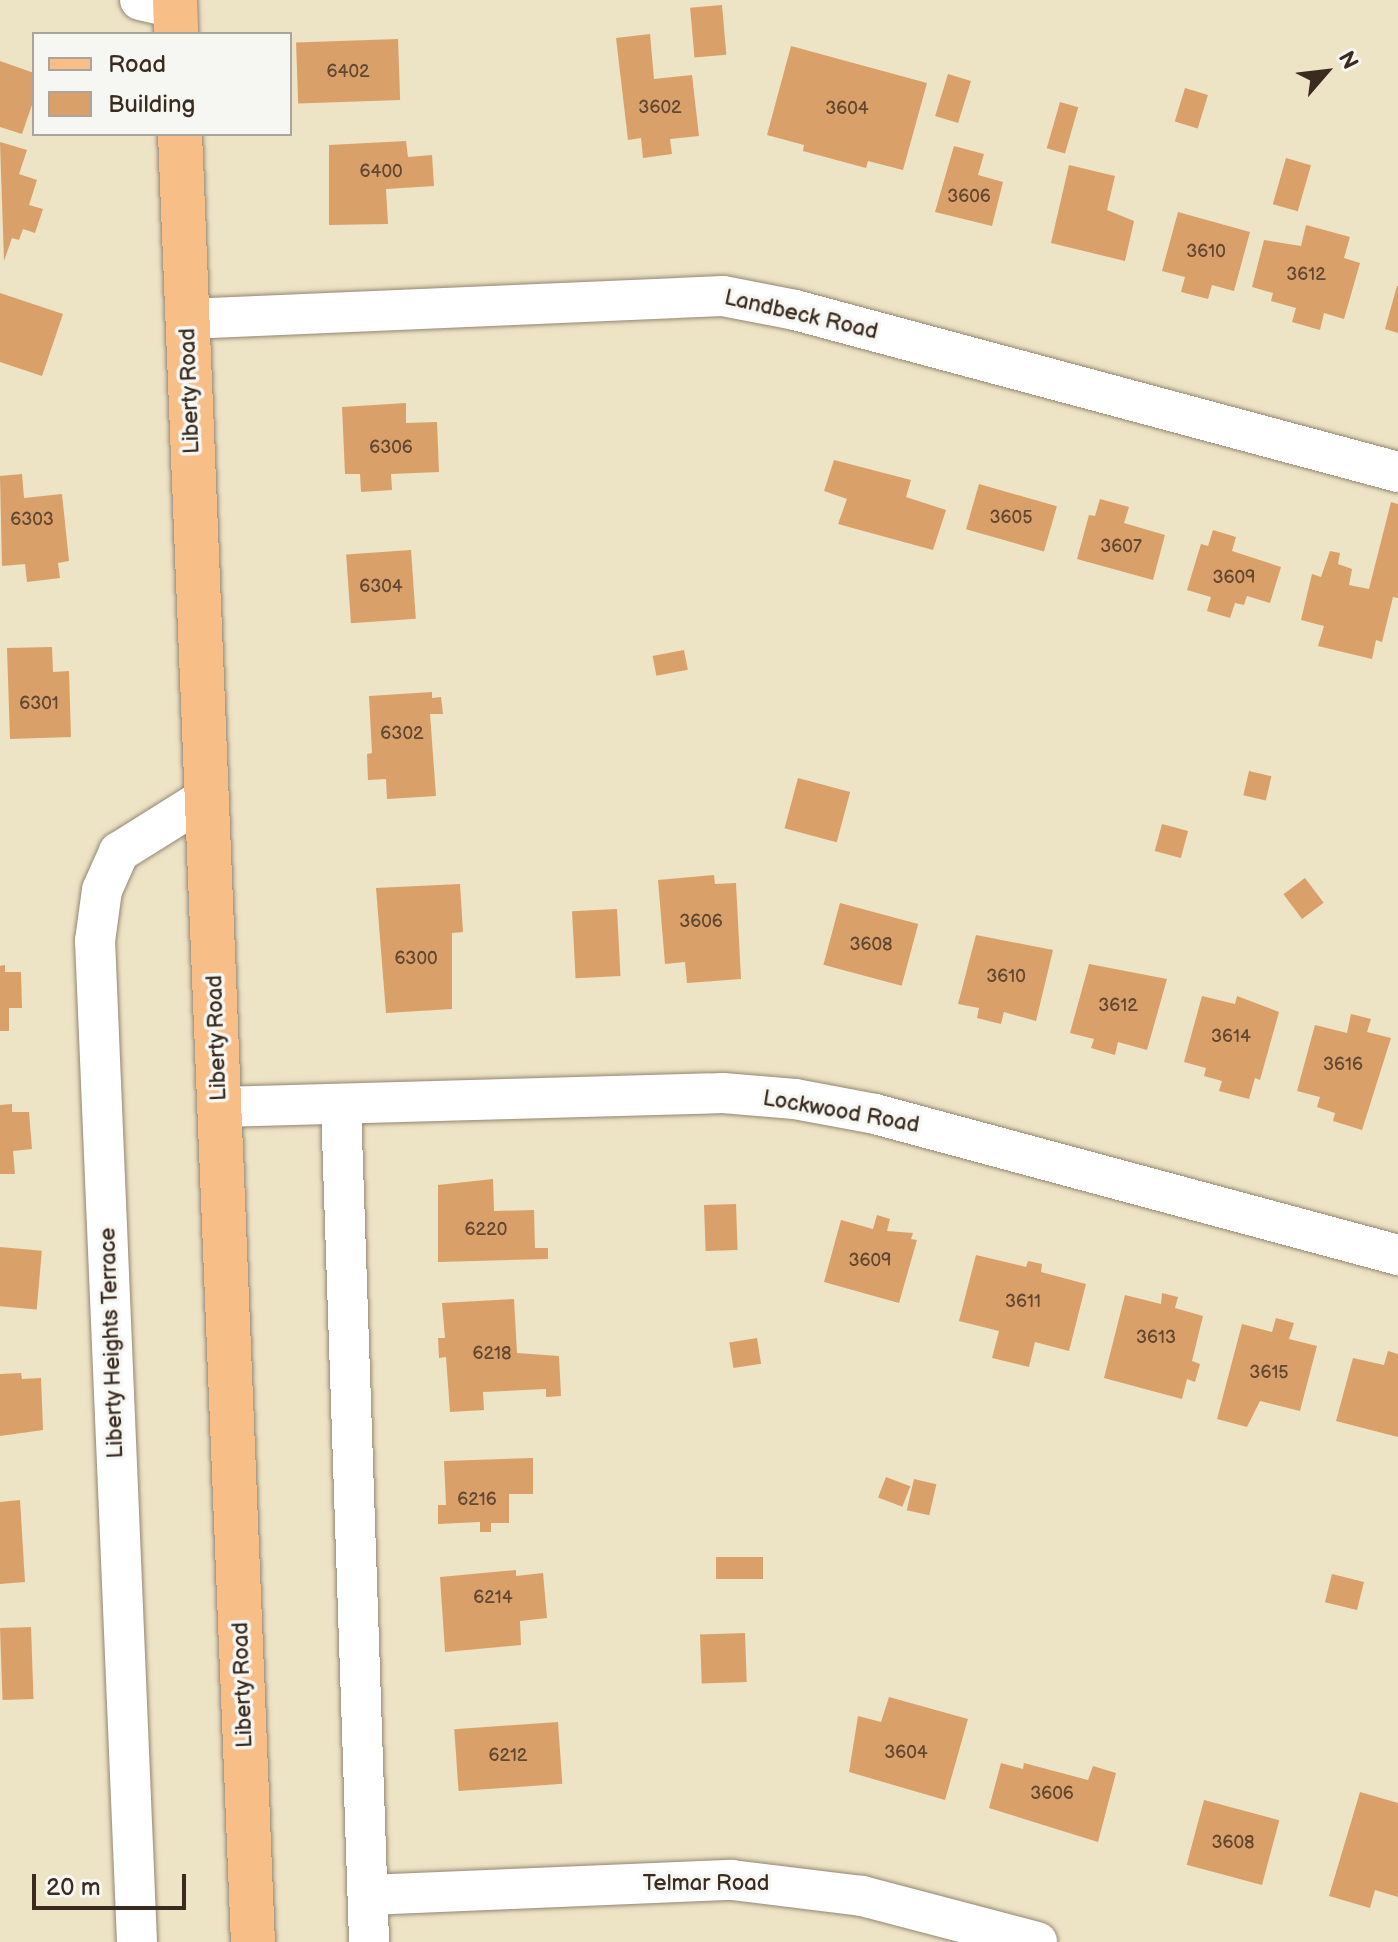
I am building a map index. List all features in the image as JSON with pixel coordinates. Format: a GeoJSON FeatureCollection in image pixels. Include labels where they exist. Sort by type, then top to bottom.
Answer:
{"type":"FeatureCollection","features":[{"type":"Feature","properties":{"kind":"main road","name":"Liberty Road"},"geometry":{"type":"LineString","coordinates":[[180,136],[253,1942]]}},
{"type":"Feature","properties":{"kind":"street","name":"Landbeck Road"},"geometry":{"type":"LineString","coordinates":[[187,319],[723,296],[811,314],[1398,472]]}},
{"type":"Feature","properties":{"kind":"street","name":"Liberty Heights Terrace"},"geometry":{"type":"LineString","coordinates":[[137,1942],[95,941],[102,890],[119,852],[207,797]]}},
{"type":"Feature","properties":{"kind":"street","name":"Lockwood Road"},"geometry":{"type":"LineString","coordinates":[[220,1107],[723,1093],[795,1099],[875,1114],[1398,1255]]}},
{"type":"Feature","properties":{"kind":"street"},"geometry":{"type":"LineString","coordinates":[[341,1105],[369,1942]]}},
{"type":"Feature","properties":{"kind":"street","name":"Telmar Road"},"geometry":{"type":"LineString","coordinates":[[368,1895],[732,1880],[862,1896],[1037,1942]]}},
{"type":"Feature","properties":{"kind":"building"},"geometry":{"type":"Polygon","coordinates":[[[722,5],[726,55],[694,58],[690,8],[722,5]]]}},
{"type":"Feature","properties":{"kind":"building"},"geometry":{"type":"Polygon","coordinates":[[[650,34],[654,79],[692,75],[699,136],[670,139],[672,154],[643,158],[641,138],[628,140],[616,38],[650,34]]]}},
{"type":"Feature","properties":{"kind":"building"},"geometry":{"type":"Polygon","coordinates":[[[398,39],[400,100],[298,104],[296,43],[398,39]]]}},
{"type":"Feature","properties":{"kind":"building"},"geometry":{"type":"Polygon","coordinates":[[[791,46],[927,83],[903,170],[868,161],[866,168],[803,151],[804,145],[767,135],[791,46]]]}},
{"type":"Feature","properties":{"kind":"building"},"geometry":{"type":"Polygon","coordinates":[[[0,61],[32,72],[32,105],[22,134],[0,127],[0,61]]]}},
{"type":"Feature","properties":{"kind":"building"},"geometry":{"type":"Polygon","coordinates":[[[948,74],[971,81],[958,123],[935,116],[948,74]]]}},
{"type":"Feature","properties":{"kind":"building"},"geometry":{"type":"Polygon","coordinates":[[[1185,88],[1208,95],[1198,128],[1175,121],[1185,88]]]}},
{"type":"Feature","properties":{"kind":"building"},"geometry":{"type":"Polygon","coordinates":[[[1060,102],[1078,107],[1065,153],[1047,148],[1060,102]]]}},
{"type":"Feature","properties":{"kind":"building"},"geometry":{"type":"Polygon","coordinates":[[[406,141],[408,157],[432,155],[434,186],[386,189],[388,224],[329,225],[329,145],[406,141]]]}},
{"type":"Feature","properties":{"kind":"building"},"geometry":{"type":"Polygon","coordinates":[[[0,142],[27,150],[19,174],[37,180],[29,205],[43,209],[35,233],[23,229],[19,240],[12,238],[4,261],[0,142]]]}},
{"type":"Feature","properties":{"kind":"building"},"geometry":{"type":"Polygon","coordinates":[[[954,146],[984,154],[978,175],[1003,182],[992,226],[935,212],[954,146]]]}},
{"type":"Feature","properties":{"kind":"building"},"geometry":{"type":"Polygon","coordinates":[[[1286,158],[1311,165],[1298,211],[1273,204],[1286,158]]]}},
{"type":"Feature","properties":{"kind":"building"},"geometry":{"type":"Polygon","coordinates":[[[1069,165],[1115,176],[1107,210],[1134,221],[1125,261],[1051,243],[1069,165]]]}},
{"type":"Feature","properties":{"kind":"building"},"geometry":{"type":"Polygon","coordinates":[[[1178,212],[1250,232],[1234,291],[1212,285],[1208,299],[1181,292],[1185,277],[1162,271],[1178,212]]]}},
{"type":"Feature","properties":{"kind":"building"},"geometry":{"type":"Polygon","coordinates":[[[1306,225],[1350,237],[1344,258],[1360,263],[1344,319],[1324,313],[1320,330],[1292,322],[1296,308],[1271,301],[1273,293],[1252,287],[1264,240],[1301,246],[1306,225]]]}},
{"type":"Feature","properties":{"kind":"building"},"geometry":{"type":"Polygon","coordinates":[[[1398,286],[1398,333],[1385,329],[1398,286]]]}},
{"type":"Feature","properties":{"kind":"building"},"geometry":{"type":"Polygon","coordinates":[[[0,293],[63,314],[42,376],[0,362],[0,293]]]}},
{"type":"Feature","properties":{"kind":"building"},"geometry":{"type":"Polygon","coordinates":[[[406,403],[406,423],[437,422],[439,472],[391,474],[392,490],[361,492],[360,474],[345,474],[342,407],[406,403]]]}},
{"type":"Feature","properties":{"kind":"building"},"geometry":{"type":"Polygon","coordinates":[[[834,460],[911,480],[906,497],[946,510],[933,550],[838,524],[847,499],[824,491],[834,460]]]}},
{"type":"Feature","properties":{"kind":"building"},"geometry":{"type":"Polygon","coordinates":[[[22,474],[24,498],[62,494],[69,561],[58,563],[60,578],[27,582],[25,564],[2,566],[0,476],[22,474]]]}},
{"type":"Feature","properties":{"kind":"building"},"geometry":{"type":"Polygon","coordinates":[[[979,484],[1057,506],[1044,552],[966,529],[979,484]]]}},
{"type":"Feature","properties":{"kind":"building"},"geometry":{"type":"Polygon","coordinates":[[[1100,499],[1129,507],[1124,523],[1165,535],[1153,580],[1077,559],[1089,515],[1095,516],[1100,499]]]}},
{"type":"Feature","properties":{"kind":"building"},"geometry":{"type":"Polygon","coordinates":[[[1391,502],[1398,504],[1398,598],[1393,597],[1382,642],[1376,640],[1372,659],[1318,646],[1324,626],[1301,620],[1312,574],[1321,577],[1330,551],[1340,553],[1338,564],[1352,569],[1349,585],[1369,589],[1391,502]]]}},
{"type":"Feature","properties":{"kind":"building"},"geometry":{"type":"Polygon","coordinates":[[[1213,530],[1236,537],[1232,551],[1281,567],[1270,603],[1247,596],[1244,605],[1235,603],[1230,618],[1207,611],[1211,597],[1187,590],[1201,544],[1208,546],[1213,530]]]}},
{"type":"Feature","properties":{"kind":"building"},"geometry":{"type":"Polygon","coordinates":[[[411,550],[416,619],[351,623],[346,555],[411,550]]]}},
{"type":"Feature","properties":{"kind":"building"},"geometry":{"type":"Polygon","coordinates":[[[52,647],[53,672],[69,671],[71,737],[10,739],[7,648],[52,647]]]}},
{"type":"Feature","properties":{"kind":"building"},"geometry":{"type":"Polygon","coordinates":[[[684,650],[688,670],[656,676],[653,656],[684,650]]]}},
{"type":"Feature","properties":{"kind":"building"},"geometry":{"type":"Polygon","coordinates":[[[432,692],[432,698],[441,697],[443,714],[430,714],[436,796],[387,799],[386,779],[368,780],[367,754],[372,753],[369,696],[432,692]]]}},
{"type":"Feature","properties":{"kind":"building"},"geometry":{"type":"Polygon","coordinates":[[[1249,771],[1271,776],[1266,801],[1243,795],[1249,771]]]}},
{"type":"Feature","properties":{"kind":"building"},"geometry":{"type":"Polygon","coordinates":[[[798,778],[850,792],[837,842],[785,828],[798,778]]]}},
{"type":"Feature","properties":{"kind":"building"},"geometry":{"type":"Polygon","coordinates":[[[1162,824],[1188,831],[1181,858],[1155,851],[1162,824]]]}},
{"type":"Feature","properties":{"kind":"building"},"geometry":{"type":"Polygon","coordinates":[[[714,875],[715,884],[736,883],[741,979],[687,983],[685,962],[665,964],[658,880],[714,875]]]}},
{"type":"Feature","properties":{"kind":"building"},"geometry":{"type":"Polygon","coordinates":[[[1305,878],[1324,903],[1302,919],[1283,894],[1305,878]]]}},
{"type":"Feature","properties":{"kind":"building"},"geometry":{"type":"Polygon","coordinates":[[[460,884],[463,932],[452,933],[452,1009],[386,1013],[376,888],[460,884]]]}},
{"type":"Feature","properties":{"kind":"building"},"geometry":{"type":"Polygon","coordinates":[[[840,903],[918,924],[902,986],[823,965],[840,903]]]}},
{"type":"Feature","properties":{"kind":"building"},"geometry":{"type":"Polygon","coordinates":[[[617,909],[621,976],[576,978],[572,911],[617,909]]]}},
{"type":"Feature","properties":{"kind":"building"},"geometry":{"type":"Polygon","coordinates":[[[976,935],[1053,950],[1036,1021],[1004,1012],[1001,1024],[977,1018],[979,1008],[958,1004],[976,935]]]}},
{"type":"Feature","properties":{"kind":"building"},"geometry":{"type":"Polygon","coordinates":[[[1089,964],[1167,979],[1147,1050],[1118,1042],[1115,1055],[1091,1048],[1094,1039],[1070,1033],[1089,964]]]}},
{"type":"Feature","properties":{"kind":"building"},"geometry":{"type":"Polygon","coordinates":[[[5,965],[5,972],[21,972],[22,1008],[9,1008],[9,1031],[0,1031],[0,966],[5,965]]]}},
{"type":"Feature","properties":{"kind":"building"},"geometry":{"type":"Polygon","coordinates":[[[1202,996],[1235,1004],[1237,996],[1279,1012],[1260,1080],[1255,1078],[1249,1099],[1219,1091],[1222,1081],[1204,1076],[1206,1068],[1184,1062],[1202,996]]]}},
{"type":"Feature","properties":{"kind":"building"},"geometry":{"type":"Polygon","coordinates":[[[1351,1014],[1371,1019],[1367,1032],[1391,1038],[1362,1130],[1333,1121],[1335,1113],[1317,1107],[1320,1097],[1297,1091],[1315,1025],[1347,1033],[1351,1014]]]}},
{"type":"Feature","properties":{"kind":"building"},"geometry":{"type":"Polygon","coordinates":[[[12,1104],[12,1112],[29,1112],[32,1149],[13,1151],[15,1174],[0,1174],[0,1105],[12,1104]]]}},
{"type":"Feature","properties":{"kind":"building"},"geometry":{"type":"Polygon","coordinates":[[[493,1179],[494,1211],[534,1210],[535,1248],[548,1248],[548,1259],[438,1262],[438,1185],[493,1179]]]}},
{"type":"Feature","properties":{"kind":"building"},"geometry":{"type":"Polygon","coordinates":[[[736,1204],[738,1250],[706,1251],[704,1205],[736,1204]]]}},
{"type":"Feature","properties":{"kind":"building"},"geometry":{"type":"Polygon","coordinates":[[[877,1215],[890,1219],[887,1231],[913,1233],[911,1239],[917,1240],[899,1303],[824,1282],[841,1220],[873,1229],[877,1215]]]}},
{"type":"Feature","properties":{"kind":"building"},"geometry":{"type":"Polygon","coordinates":[[[0,1247],[42,1251],[37,1309],[0,1306],[0,1247]]]}},
{"type":"Feature","properties":{"kind":"building"},"geometry":{"type":"Polygon","coordinates":[[[976,1255],[1026,1267],[1028,1261],[1042,1264],[1041,1272],[1086,1284],[1069,1351],[1035,1342],[1029,1367],[992,1358],[999,1331],[959,1321],[976,1255]]]}},
{"type":"Feature","properties":{"kind":"building"},"geometry":{"type":"Polygon","coordinates":[[[1162,1293],[1178,1297],[1175,1308],[1203,1316],[1192,1361],[1200,1364],[1195,1382],[1187,1379],[1182,1399],[1104,1378],[1125,1295],[1161,1304],[1162,1293]]]}},
{"type":"Feature","properties":{"kind":"building"},"geometry":{"type":"Polygon","coordinates":[[[514,1299],[517,1353],[559,1356],[561,1396],[546,1397],[546,1389],[483,1392],[484,1410],[450,1412],[446,1357],[439,1358],[438,1338],[445,1338],[442,1303],[514,1299]]]}},
{"type":"Feature","properties":{"kind":"building"},"geometry":{"type":"Polygon","coordinates":[[[1276,1318],[1294,1323],[1289,1339],[1317,1346],[1300,1411],[1260,1401],[1247,1427],[1217,1419],[1242,1324],[1272,1332],[1276,1318]]]}},
{"type":"Feature","properties":{"kind":"building"},"geometry":{"type":"Polygon","coordinates":[[[757,1338],[761,1364],[733,1368],[729,1342],[757,1338]]]}},
{"type":"Feature","properties":{"kind":"building"},"geometry":{"type":"Polygon","coordinates":[[[1388,1351],[1398,1354],[1398,1437],[1336,1421],[1353,1358],[1384,1365],[1388,1351]]]}},
{"type":"Feature","properties":{"kind":"building"},"geometry":{"type":"Polygon","coordinates":[[[21,1373],[22,1379],[41,1378],[43,1430],[0,1436],[0,1374],[21,1373]]]}},
{"type":"Feature","properties":{"kind":"building"},"geometry":{"type":"Polygon","coordinates":[[[533,1458],[533,1494],[509,1494],[509,1523],[491,1523],[491,1532],[480,1532],[480,1522],[438,1524],[438,1505],[446,1505],[444,1461],[533,1458]]]}},
{"type":"Feature","properties":{"kind":"building"},"geometry":{"type":"Polygon","coordinates":[[[886,1477],[910,1486],[902,1507],[878,1498],[886,1477]]]}},
{"type":"Feature","properties":{"kind":"building"},"geometry":{"type":"Polygon","coordinates":[[[914,1479],[936,1484],[929,1515],[907,1510],[914,1479]]]}},
{"type":"Feature","properties":{"kind":"building"},"geometry":{"type":"Polygon","coordinates":[[[20,1500],[25,1582],[0,1584],[0,1502],[20,1500]]]}},
{"type":"Feature","properties":{"kind":"building"},"geometry":{"type":"Polygon","coordinates":[[[716,1557],[763,1557],[763,1579],[716,1579],[716,1557]]]}},
{"type":"Feature","properties":{"kind":"building"},"geometry":{"type":"Polygon","coordinates":[[[516,1570],[516,1576],[543,1573],[547,1618],[520,1621],[521,1645],[445,1652],[440,1577],[516,1570]]]}},
{"type":"Feature","properties":{"kind":"building"},"geometry":{"type":"Polygon","coordinates":[[[1332,1574],[1364,1582],[1357,1610],[1325,1602],[1332,1574]]]}},
{"type":"Feature","properties":{"kind":"building"},"geometry":{"type":"Polygon","coordinates":[[[31,1627],[34,1699],[3,1700],[0,1628],[31,1627]]]}},
{"type":"Feature","properties":{"kind":"building"},"geometry":{"type":"Polygon","coordinates":[[[745,1633],[747,1682],[702,1684],[700,1635],[745,1633]]]}},
{"type":"Feature","properties":{"kind":"building"},"geometry":{"type":"Polygon","coordinates":[[[889,1697],[968,1719],[945,1800],[849,1772],[858,1716],[881,1722],[889,1697]]]}},
{"type":"Feature","properties":{"kind":"building"},"geometry":{"type":"Polygon","coordinates":[[[558,1722],[562,1784],[459,1791],[454,1729],[558,1722]]]}},
{"type":"Feature","properties":{"kind":"building"},"geometry":{"type":"Polygon","coordinates":[[[1001,1763],[1023,1769],[1024,1763],[1088,1780],[1093,1766],[1116,1773],[1098,1842],[989,1808],[1001,1763]]]}},
{"type":"Feature","properties":{"kind":"building"},"geometry":{"type":"Polygon","coordinates":[[[1360,1792],[1398,1803],[1398,1897],[1375,1890],[1370,1908],[1329,1896],[1360,1792]]]}},
{"type":"Feature","properties":{"kind":"building"},"geometry":{"type":"Polygon","coordinates":[[[1204,1800],[1279,1820],[1262,1885],[1187,1865],[1204,1800]]]}}]}
